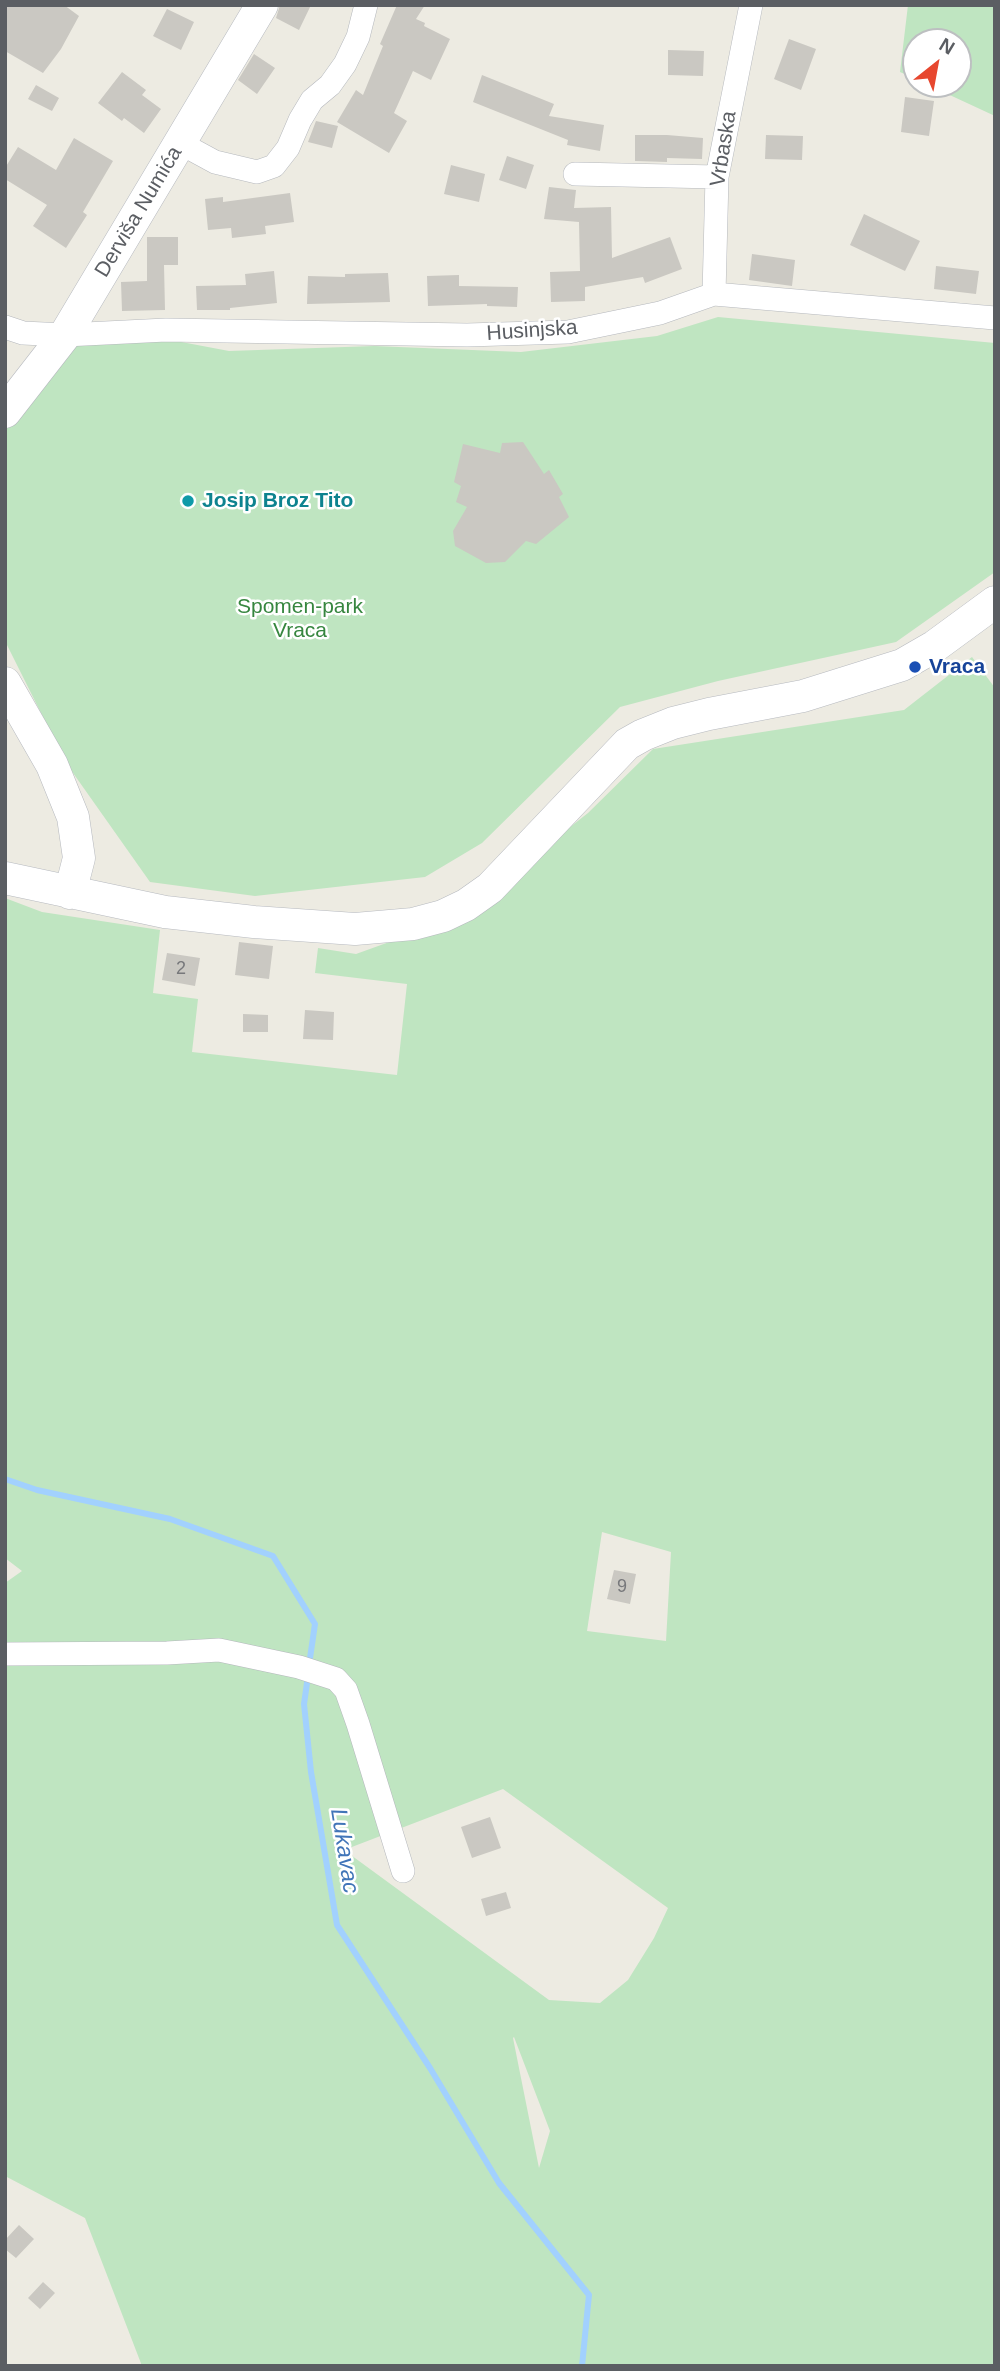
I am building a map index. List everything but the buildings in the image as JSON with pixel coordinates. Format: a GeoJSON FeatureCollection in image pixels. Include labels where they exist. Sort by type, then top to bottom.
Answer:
{"type":"FeatureCollection","features":[{"type":"Feature","properties":{"kind":"main road","name":"Derviša Numića"},"geometry":{"type":"LineString","coordinates":[[5,412],[65,335],[262,5]]}},
{"type":"Feature","properties":{"kind":"main road"},"geometry":{"type":"LineString","coordinates":[[5,878],[176,914],[254,922],[355,929],[413,923],[443,916],[466,905],[489,888],[619,751],[632,741],[673,723],[803,696],[902,665],[935,646],[995,602]]}},
{"type":"Feature","properties":{"kind":"main road"},"geometry":{"type":"LineString","coordinates":[[5,683],[52,765],[73,817],[79,858],[70,893]]}},
{"type":"Feature","properties":{"kind":"street"},"geometry":{"type":"LineString","coordinates":[[180,143],[215,162],[257,173],[274,166],[288,148],[312,100],[330,85],[345,64],[358,37],[366,5]]}},
{"type":"Feature","properties":{"kind":"street","name":"Vrbaska"},"geometry":{"type":"LineString","coordinates":[[714,295],[717,177],[751,5]]}},
{"type":"Feature","properties":{"kind":"street"},"geometry":{"type":"LineString","coordinates":[[575,174],[717,177]]}},
{"type":"Feature","properties":{"kind":"street","name":"Husinjska"},"geometry":{"type":"LineString","coordinates":[[5,327],[23,333],[65,335],[166,330],[467,335],[568,331],[660,313],[714,295],[995,318]]}},
{"type":"Feature","properties":{"kind":"street"},"geometry":{"type":"LineString","coordinates":[[5,1654],[219,1650],[309,1670],[336,1679],[346,1690],[358,1724],[403,1871]]}},
{"type":"Feature","properties":{"kind":"green space"},"geometry":{"type":"Polygon","coordinates":[[[908,5],[995,5],[995,116],[956,98],[972,98],[972,28],[905,28],[908,5]]]}},
{"type":"Feature","properties":{"kind":"green space","name":"Spomen-park Vraca"},"geometry":{"type":"Polygon","coordinates":[[[718,317],[995,343],[995,572],[896,642],[718,681],[620,707],[482,843],[425,877],[255,896],[150,882],[66,763],[5,641],[5,413],[65,320],[229,351],[374,346],[521,352],[657,336],[718,317]]]}},
{"type":"Feature","properties":{"kind":"green space"},"geometry":{"type":"Polygon","coordinates":[[[972,657],[995,688],[995,2366],[142,2366],[85,2218],[5,2176],[5,1583],[22,1571],[5,1558],[5,898],[42,912],[160,930],[153,993],[198,999],[192,1052],[397,1075],[407,984],[315,973],[318,948],[356,954],[453,919],[588,813],[653,749],[904,710],[972,657]],[[602,1532],[587,1631],[666,1641],[671,1552],[602,1532]],[[503,1789],[344,1850],[549,2000],[600,2003],[628,1980],[654,1938],[668,1908],[503,1789]],[[513,2038],[539,2168],[550,2131],[513,2038]]]}},
{"type":"Feature","properties":{"kind":"waterway","name":"Lukavac"},"geometry":{"type":"LineString","coordinates":[[5,1479],[37,1490],[170,1519],[273,1556],[315,1624],[309,1665]]}},
{"type":"Feature","properties":{"kind":"waterway","name":"Lukavac"},"geometry":{"type":"LineString","coordinates":[[308,1676],[304,1704],[311,1772],[337,1925],[430,2068],[499,2183],[589,2295],[582,2366]]}},
{"type":"Feature","properties":{"kind":"place","name":"Josip Broz Tito"},"geometry":{"type":"Point","coordinates":[188,501]}},
{"type":"Feature","properties":{"kind":"place","name":"Vraca"},"geometry":{"type":"Point","coordinates":[915,667]}}]}
